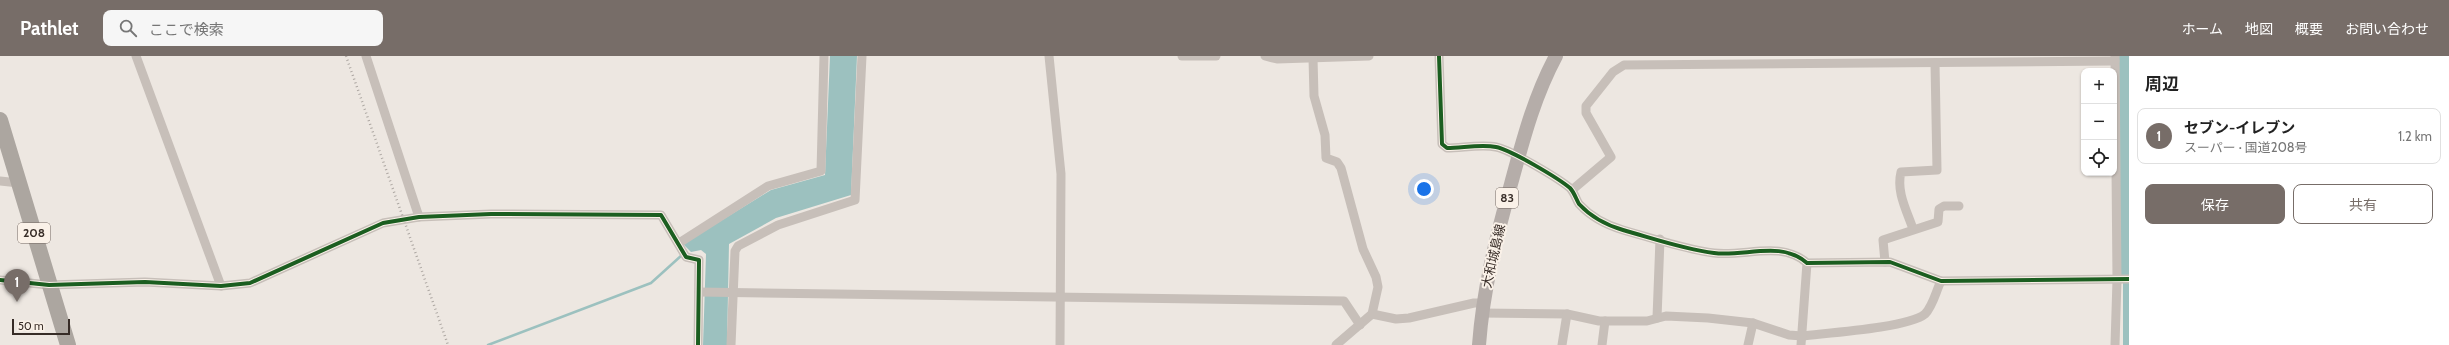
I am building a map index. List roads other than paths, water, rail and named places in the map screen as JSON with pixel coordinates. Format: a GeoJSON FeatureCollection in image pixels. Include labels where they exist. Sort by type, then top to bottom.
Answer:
{"type":"FeatureCollection","features":[{"type":"Feature","properties":{"kind":"highway","name":"208"},"geometry":{"type":"LineString","coordinates":[[0,120],[68,345]]}},
{"type":"Feature","properties":{"kind":"main road","name":"大和城島線"},"geometry":{"type":"LineString","coordinates":[[1479,345],[1482,308],[1488,270],[1536,97],[1556,56]]}},
{"type":"Feature","properties":{"kind":"street"},"geometry":{"type":"LineString","coordinates":[[136,56],[221,286]]}},
{"type":"Feature","properties":{"kind":"street"},"geometry":{"type":"LineString","coordinates":[[366,56],[420,217]]}},
{"type":"Feature","properties":{"kind":"street"},"geometry":{"type":"LineString","coordinates":[[679,243],[768,186],[821,171],[824,56]]}},
{"type":"Feature","properties":{"kind":"street"},"geometry":{"type":"LineString","coordinates":[[731,345],[735,251],[738,246],[778,225],[855,200],[862,56]]}},
{"type":"Feature","properties":{"kind":"street"},"geometry":{"type":"LineString","coordinates":[[1049,56],[1061,174],[1060,345]]}},
{"type":"Feature","properties":{"kind":"street"},"geometry":{"type":"LineString","coordinates":[[1182,56],[1216,56]]}},
{"type":"Feature","properties":{"kind":"street"},"geometry":{"type":"LineString","coordinates":[[1265,56],[1277,59],[1369,56]]}},
{"type":"Feature","properties":{"kind":"street"},"geometry":{"type":"LineString","coordinates":[[1439,56],[1442,144],[1447,148],[1496,147],[1562,182],[1572,190],[1578,203],[1602,223],[1660,240],[1714,253],[1770,250],[1799,256],[1807,263],[1890,262],[1941,281],[2129,279]]}},
{"type":"Feature","properties":{"kind":"street"},"geometry":{"type":"LineString","coordinates":[[1312,58],[1314,96],[1325,135],[1324,153],[1326,158],[1336,162],[1341,168],[1363,249],[1378,286],[1372,314],[1336,345]]}},
{"type":"Feature","properties":{"kind":"street"},"geometry":{"type":"LineString","coordinates":[[1572,190],[1611,156],[1586,113],[1586,106],[1613,72],[1624,65],[1935,63],[2115,59],[2117,280],[2115,345]]}},
{"type":"Feature","properties":{"kind":"street"},"geometry":{"type":"LineString","coordinates":[[1913,229],[1899,190],[1899,179],[1901,172],[1937,170],[1935,63]]}},
{"type":"Feature","properties":{"kind":"street"},"geometry":{"type":"LineString","coordinates":[[0,181],[19,183]]}},
{"type":"Feature","properties":{"kind":"street"},"geometry":{"type":"LineString","coordinates":[[1885,262],[1883,240],[1938,222],[1939,208],[1944,206],[1959,206]]}},
{"type":"Feature","properties":{"kind":"street"},"geometry":{"type":"LineString","coordinates":[[0,280],[49,285],[146,282],[221,286],[250,282],[383,223],[420,217],[505,214],[661,215],[686,257],[699,260],[698,345]]}},
{"type":"Feature","properties":{"kind":"street"},"geometry":{"type":"LineString","coordinates":[[1657,318],[1660,240]]}},
{"type":"Feature","properties":{"kind":"street"},"geometry":{"type":"LineString","coordinates":[[1801,341],[1807,263]]}},
{"type":"Feature","properties":{"kind":"street"},"geometry":{"type":"LineString","coordinates":[[1372,314],[1396,319],[1409,318],[1474,303],[1482,308],[1567,314],[1605,322],[1647,321],[1657,318],[1708,318],[1753,324],[1789,335],[1801,341],[1915,319],[1924,314],[1929,308],[1941,281]]}},
{"type":"Feature","properties":{"kind":"street"},"geometry":{"type":"LineString","coordinates":[[699,292],[1344,301],[1360,325]]}},
{"type":"Feature","properties":{"kind":"street"},"geometry":{"type":"LineString","coordinates":[[1562,345],[1567,314]]}},
{"type":"Feature","properties":{"kind":"street"},"geometry":{"type":"LineString","coordinates":[[1602,345],[1605,322]]}},
{"type":"Feature","properties":{"kind":"street"},"geometry":{"type":"LineString","coordinates":[[1748,345],[1753,324]]}},
{"type":"Feature","properties":{"kind":"water"},"geometry":{"type":"Polygon","coordinates":[[[830,56],[857,56],[851,195],[776,218],[729,244],[727,345],[703,345],[706,254],[701,250],[691,252],[683,244],[771,190],[825,175],[830,56]]]}},
{"type":"Feature","properties":{"kind":"water"},"geometry":{"type":"Polygon","coordinates":[[[2119,56],[2129,56],[2129,345],[2123,345],[2123,275],[2120,275],[2119,56]]]}},
{"type":"Feature","properties":{"kind":"waterway"},"geometry":{"type":"LineString","coordinates":[[488,345],[651,283],[682,255]]}},
{"type":"Feature","properties":{"kind":"railway"},"geometry":{"type":"LineString","coordinates":[[346,56],[448,345]]}},
{"type":"Feature","properties":{"kind":"place","name":"セブン-イレブン"},"geometry":{"type":"Point","coordinates":[17,302]}}]}
